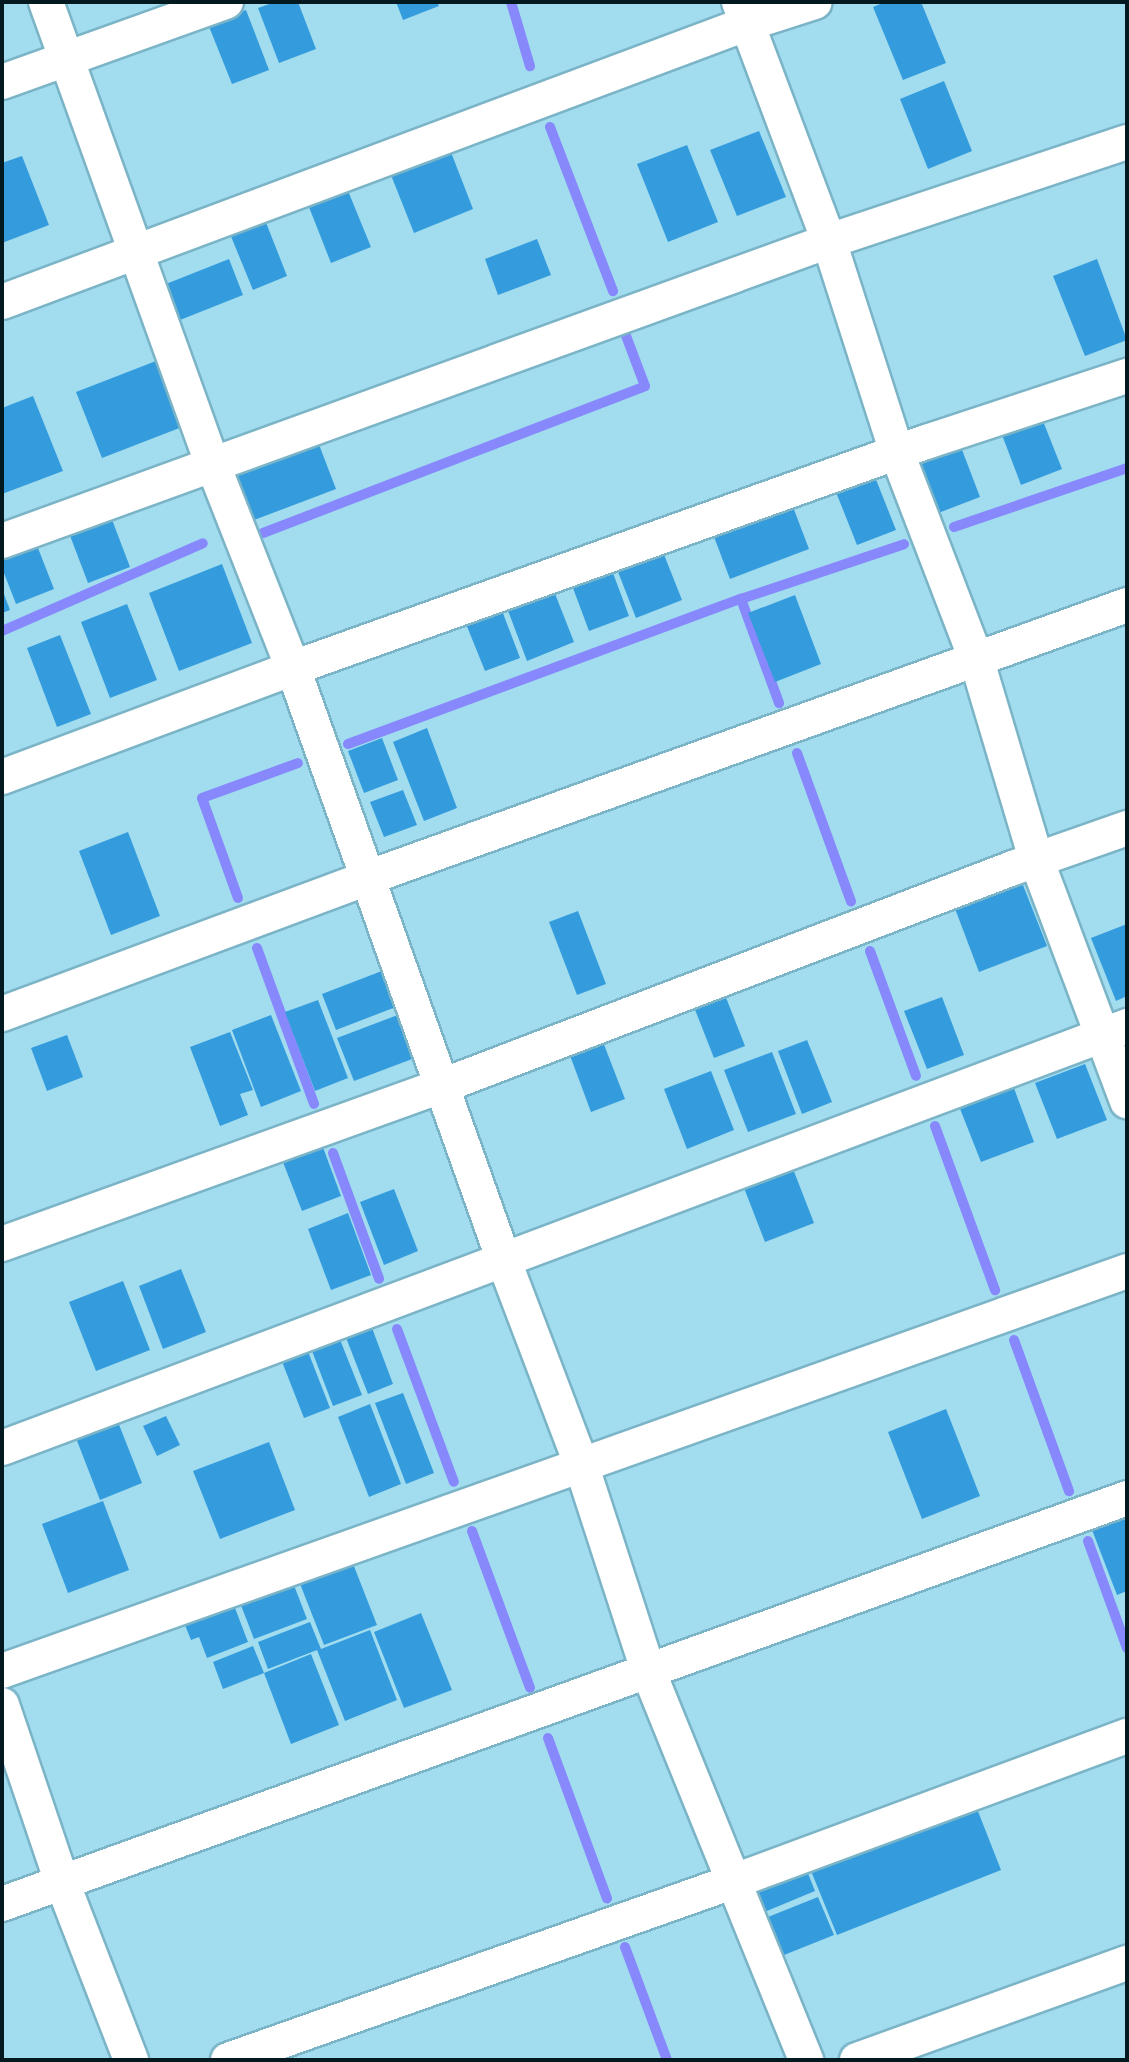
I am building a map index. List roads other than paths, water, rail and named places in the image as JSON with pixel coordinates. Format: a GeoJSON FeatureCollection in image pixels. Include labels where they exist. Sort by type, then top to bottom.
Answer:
{"type":"FeatureCollection","features":[{"type":"Feature","properties":{"kind":"street"},"geometry":{"type":"LineString","coordinates":[[46,2],[213,465],[293,668],[504,1261],[581,1464],[649,1673],[806,2060]]}},
{"type":"Feature","properties":{"kind":"street"},"geometry":{"type":"LineString","coordinates":[[2,82],[226,2]]}},
{"type":"Feature","properties":{"kind":"street"},"geometry":{"type":"LineString","coordinates":[[2,302],[138,254],[742,13],[815,2]]}},
{"type":"Feature","properties":{"kind":"street"},"geometry":{"type":"LineString","coordinates":[[742,13],[829,241],[897,453],[977,661],[1036,859],[1115,1030],[1127,1101]]}},
{"type":"Feature","properties":{"kind":"street"},"geometry":{"type":"LineString","coordinates":[[2,541],[829,241],[1127,142]]}},
{"type":"Feature","properties":{"kind":"street"},"geometry":{"type":"LineString","coordinates":[[2,777],[293,668],[897,453],[1127,376]]}},
{"type":"Feature","properties":{"kind":"street"},"geometry":{"type":"LineString","coordinates":[[2,1014],[367,878],[1127,605]]}},
{"type":"Feature","properties":{"kind":"street"},"geometry":{"type":"LineString","coordinates":[[2,1244],[442,1086],[1036,859],[1127,828]]}},
{"type":"Feature","properties":{"kind":"street"},"geometry":{"type":"LineString","coordinates":[[2,1448],[1115,1030]]}},
{"type":"Feature","properties":{"kind":"street"},"geometry":{"type":"LineString","coordinates":[[2,1671],[1127,1271]]}},
{"type":"Feature","properties":{"kind":"street"},"geometry":{"type":"LineString","coordinates":[[2,1904],[1127,1498]]}},
{"type":"Feature","properties":{"kind":"street"},"geometry":{"type":"LineString","coordinates":[[2,1705],[62,1882],[131,2060]]}},
{"type":"Feature","properties":{"kind":"street"},"geometry":{"type":"LineString","coordinates":[[228,2060],[732,1882],[1127,1736]]}},
{"type":"Feature","properties":{"kind":"street"},"geometry":{"type":"LineString","coordinates":[[857,2060],[1127,1963]]}},
{"type":"Feature","properties":{"kind":"waterway"},"geometry":{"type":"LineString","coordinates":[[511,2],[530,66]]}},
{"type":"Feature","properties":{"kind":"waterway"},"geometry":{"type":"LineString","coordinates":[[550,127],[613,291]]}},
{"type":"Feature","properties":{"kind":"waterway"},"geometry":{"type":"LineString","coordinates":[[263,533],[645,386],[625,333]]}},
{"type":"Feature","properties":{"kind":"waterway"},"geometry":{"type":"LineString","coordinates":[[954,527],[1127,468]]}},
{"type":"Feature","properties":{"kind":"waterway"},"geometry":{"type":"LineString","coordinates":[[2,631],[203,543]]}},
{"type":"Feature","properties":{"kind":"waterway"},"geometry":{"type":"LineString","coordinates":[[741,599],[904,544]]}},
{"type":"Feature","properties":{"kind":"waterway"},"geometry":{"type":"LineString","coordinates":[[348,744],[741,599],[779,703]]}},
{"type":"Feature","properties":{"kind":"waterway"},"geometry":{"type":"LineString","coordinates":[[797,753],[851,901]]}},
{"type":"Feature","properties":{"kind":"waterway"},"geometry":{"type":"LineString","coordinates":[[238,898],[202,798],[298,763]]}},
{"type":"Feature","properties":{"kind":"waterway"},"geometry":{"type":"LineString","coordinates":[[257,948],[314,1104]]}},
{"type":"Feature","properties":{"kind":"waterway"},"geometry":{"type":"LineString","coordinates":[[870,951],[916,1076]]}},
{"type":"Feature","properties":{"kind":"waterway"},"geometry":{"type":"LineString","coordinates":[[935,1126],[995,1290]]}},
{"type":"Feature","properties":{"kind":"waterway"},"geometry":{"type":"LineString","coordinates":[[333,1153],[379,1279]]}},
{"type":"Feature","properties":{"kind":"waterway"},"geometry":{"type":"LineString","coordinates":[[397,1329],[454,1482]]}},
{"type":"Feature","properties":{"kind":"waterway"},"geometry":{"type":"LineString","coordinates":[[1014,1340],[1069,1491]]}},
{"type":"Feature","properties":{"kind":"waterway"},"geometry":{"type":"LineString","coordinates":[[472,1531],[530,1688]]}},
{"type":"Feature","properties":{"kind":"waterway"},"geometry":{"type":"LineString","coordinates":[[1088,1541],[1127,1648]]}},
{"type":"Feature","properties":{"kind":"waterway"},"geometry":{"type":"LineString","coordinates":[[548,1738],[607,1898]]}},
{"type":"Feature","properties":{"kind":"waterway"},"geometry":{"type":"LineString","coordinates":[[625,1947],[667,2060]]}}]}
